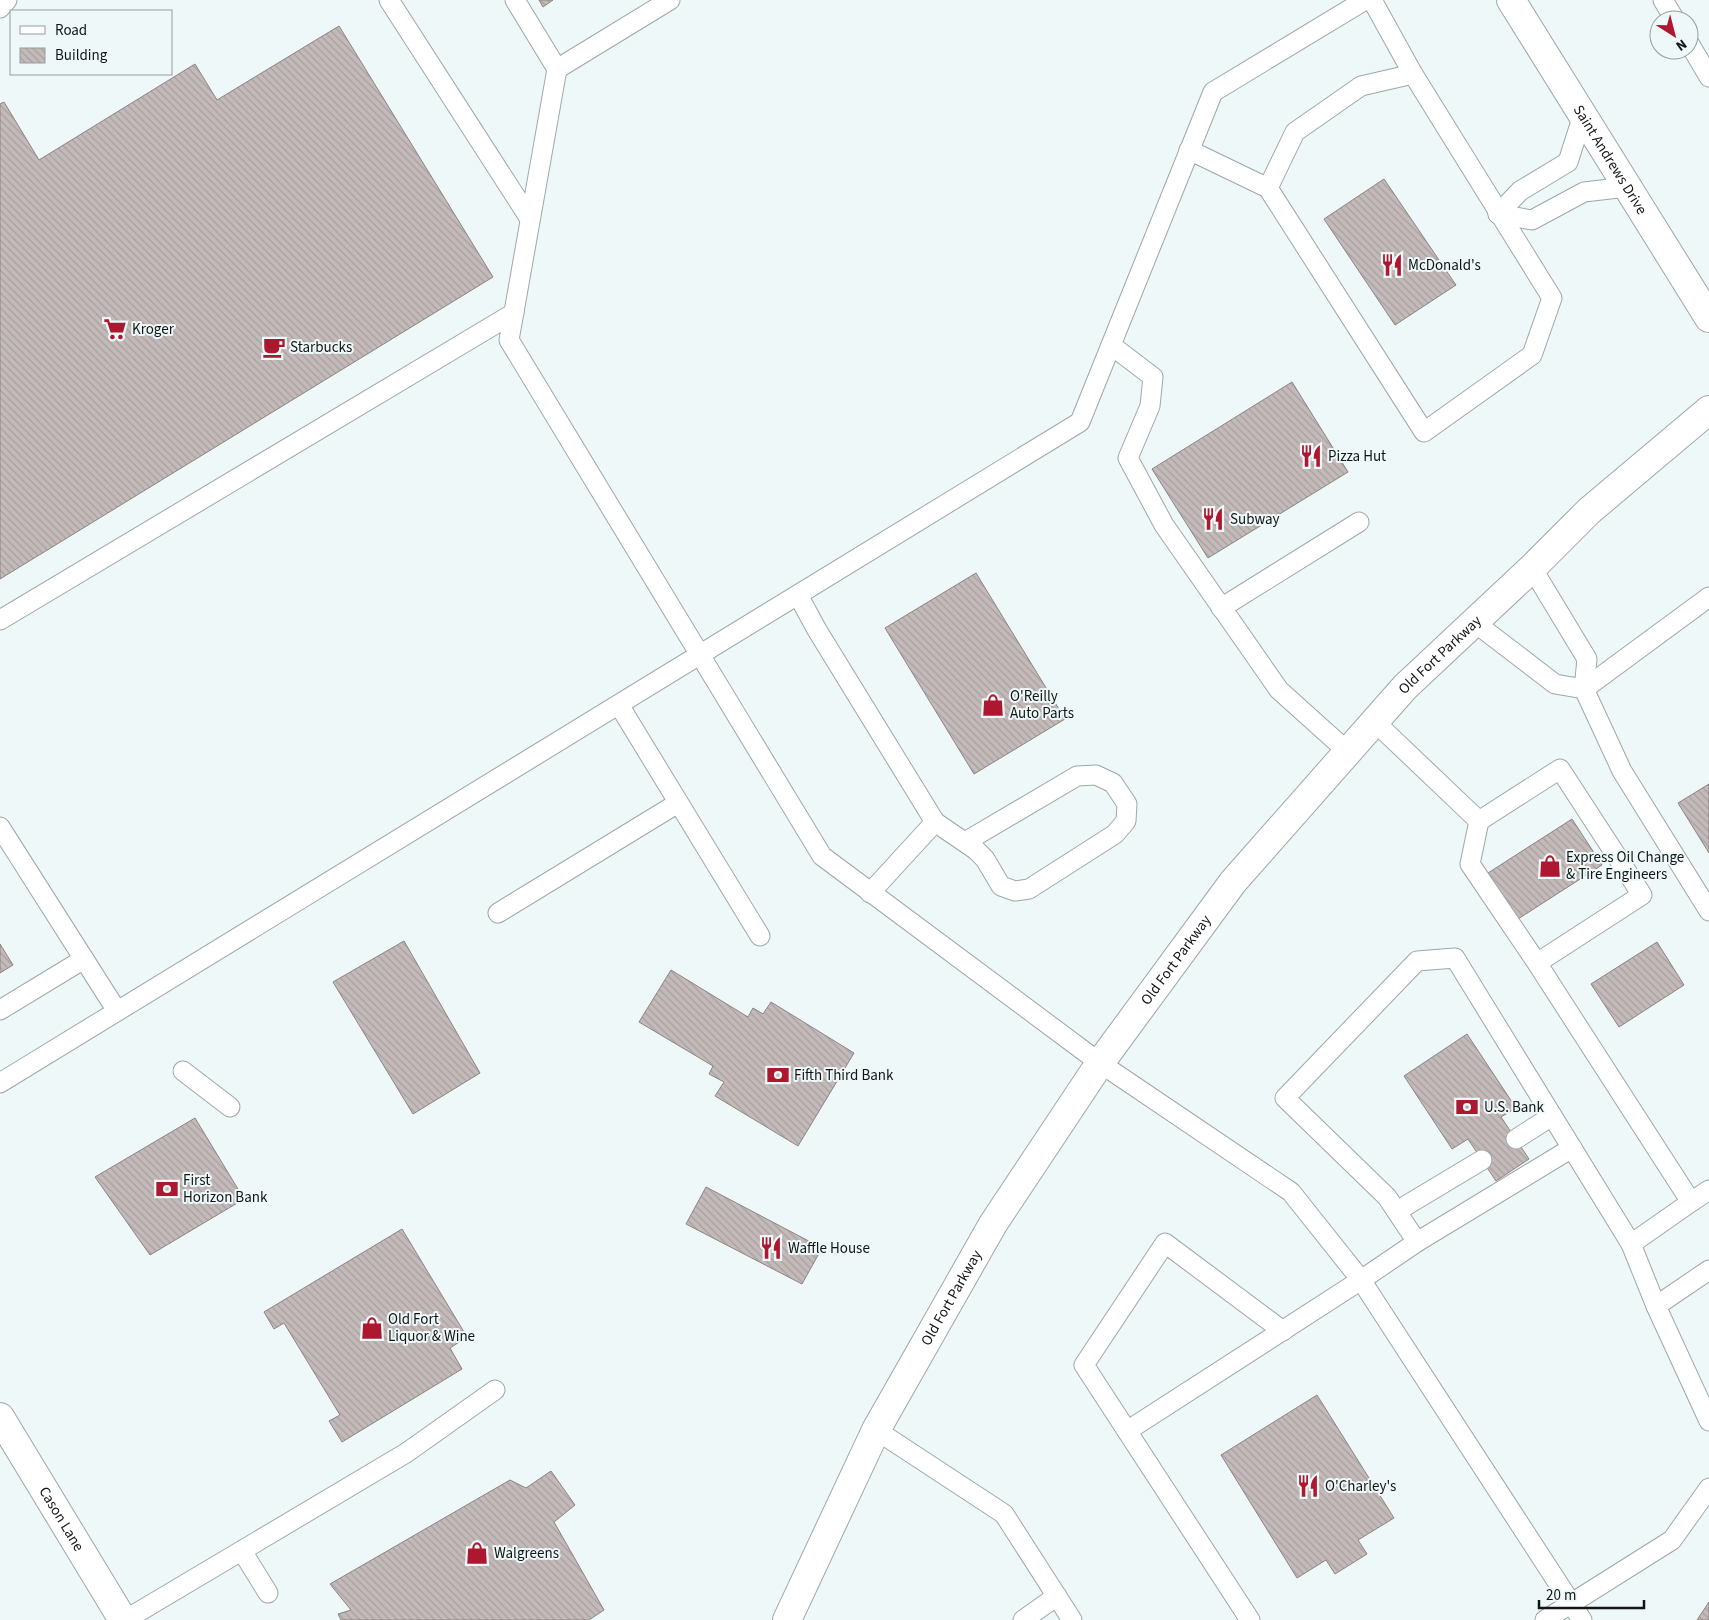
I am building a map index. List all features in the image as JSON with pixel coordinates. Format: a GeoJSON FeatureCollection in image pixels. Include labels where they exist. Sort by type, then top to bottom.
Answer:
{"type":"FeatureCollection","features":[{"type":"Feature","properties":{"kind":"main road","name":"Saint Andrews Drive"},"geometry":{"type":"LineString","coordinates":[[1511,0],[1709,318]]}},
{"type":"Feature","properties":{"kind":"main road","name":"Old Fort Parkway"},"geometry":{"type":"LineString","coordinates":[[787,1620],[876,1430],[994,1224],[1100,1064],[1233,882],[1405,687],[1532,568],[1589,511],[1709,410]]}},
{"type":"Feature","properties":{"kind":"main road","name":"Cason Lane"},"geometry":{"type":"LineString","coordinates":[[0,1417],[124,1620]]}},
{"type":"Feature","properties":{"kind":"lane"},"geometry":{"type":"LineString","coordinates":[[0,8],[7,0]]}},
{"type":"Feature","properties":{"kind":"lane"},"geometry":{"type":"LineString","coordinates":[[389,0],[530,219]]}},
{"type":"Feature","properties":{"kind":"lane"},"geometry":{"type":"LineString","coordinates":[[515,0],[557,68],[509,340],[822,856],[1100,1064],[1291,1192],[1361,1280],[1582,1620]]}},
{"type":"Feature","properties":{"kind":"lane"},"geometry":{"type":"LineString","coordinates":[[557,68],[670,0]]}},
{"type":"Feature","properties":{"kind":"lane"},"geometry":{"type":"LineString","coordinates":[[0,1083],[1080,422],[1213,92],[1365,0]]}},
{"type":"Feature","properties":{"kind":"lane"},"geometry":{"type":"LineString","coordinates":[[1189,150],[1268,188],[1424,432],[1532,355],[1552,298],[1498,214],[1413,74],[1372,0]]}},
{"type":"Feature","properties":{"kind":"lane"},"geometry":{"type":"LineString","coordinates":[[1699,60],[1709,76]]}},
{"type":"Feature","properties":{"kind":"lane"},"geometry":{"type":"LineString","coordinates":[[1268,188],[1295,132],[1361,86],[1413,74]]}},
{"type":"Feature","properties":{"kind":"lane"},"geometry":{"type":"LineString","coordinates":[[1498,214],[1520,191],[1568,162],[1583,115]]}},
{"type":"Feature","properties":{"kind":"lane"},"geometry":{"type":"LineString","coordinates":[[1498,214],[1532,220],[1584,192],[1628,187]]}},
{"type":"Feature","properties":{"kind":"lane"},"geometry":{"type":"LineString","coordinates":[[0,620],[514,313]]}},
{"type":"Feature","properties":{"kind":"lane"},"geometry":{"type":"LineString","coordinates":[[1111,344],[1153,377],[1150,406],[1128,458],[1164,525],[1279,690],[1348,752]]}},
{"type":"Feature","properties":{"kind":"lane"},"geometry":{"type":"LineString","coordinates":[[1222,608],[1359,522]]}},
{"type":"Feature","properties":{"kind":"lane"},"geometry":{"type":"LineString","coordinates":[[1532,568],[1587,659],[1584,689],[1622,771],[1709,911]]}},
{"type":"Feature","properties":{"kind":"lane"},"geometry":{"type":"LineString","coordinates":[[798,595],[817,630],[935,822],[965,842],[985,859],[1001,886],[1015,891],[1029,889],[1115,834],[1126,821],[1126,804],[1113,783],[1096,775],[1077,776],[965,842]]}},
{"type":"Feature","properties":{"kind":"lane"},"geometry":{"type":"LineString","coordinates":[[1474,622],[1554,684],[1584,689],[1709,597]]}},
{"type":"Feature","properties":{"kind":"lane"},"geometry":{"type":"LineString","coordinates":[[619,705],[760,936]]}},
{"type":"Feature","properties":{"kind":"lane"},"geometry":{"type":"LineString","coordinates":[[1375,722],[1479,821]]}},
{"type":"Feature","properties":{"kind":"lane"},"geometry":{"type":"LineString","coordinates":[[1537,964],[1642,895],[1560,769],[1479,821],[1470,864],[1691,1202]]}},
{"type":"Feature","properties":{"kind":"lane"},"geometry":{"type":"LineString","coordinates":[[498,913],[678,802]]}},
{"type":"Feature","properties":{"kind":"lane"},"geometry":{"type":"LineString","coordinates":[[870,893],[935,822]]}},
{"type":"Feature","properties":{"kind":"lane"},"geometry":{"type":"LineString","coordinates":[[0,827],[117,1011]]}},
{"type":"Feature","properties":{"kind":"lane"},"geometry":{"type":"LineString","coordinates":[[1417,1242],[1387,1197],[1285,1098],[1417,961],[1455,958],[1631,1244],[1656,1306],[1709,1421]]}},
{"type":"Feature","properties":{"kind":"lane"},"geometry":{"type":"LineString","coordinates":[[0,1010],[84,959]]}},
{"type":"Feature","properties":{"kind":"lane"},"geometry":{"type":"LineString","coordinates":[[183,1071],[230,1107]]}},
{"type":"Feature","properties":{"kind":"lane"},"geometry":{"type":"LineString","coordinates":[[1516,1139],[1552,1116]]}},
{"type":"Feature","properties":{"kind":"lane"},"geometry":{"type":"LineString","coordinates":[[1127,1431],[1417,1242],[1572,1148]]}},
{"type":"Feature","properties":{"kind":"lane"},"geometry":{"type":"LineString","coordinates":[[1397,1211],[1482,1160]]}},
{"type":"Feature","properties":{"kind":"lane"},"geometry":{"type":"LineString","coordinates":[[1631,1244],[1709,1190]]}},
{"type":"Feature","properties":{"kind":"lane"},"geometry":{"type":"LineString","coordinates":[[1250,1620],[1084,1366],[1165,1243],[1283,1331]]}},
{"type":"Feature","properties":{"kind":"lane"},"geometry":{"type":"LineString","coordinates":[[1656,1306],[1709,1270]]}},
{"type":"Feature","properties":{"kind":"lane"},"geometry":{"type":"LineString","coordinates":[[124,1620],[406,1453],[495,1390]]}},
{"type":"Feature","properties":{"kind":"lane"},"geometry":{"type":"LineString","coordinates":[[876,1430],[1004,1514],[1072,1620]]}},
{"type":"Feature","properties":{"kind":"lane"},"geometry":{"type":"LineString","coordinates":[[1546,1620],[1672,1540],[1709,1488]]}},
{"type":"Feature","properties":{"kind":"lane"},"geometry":{"type":"LineString","coordinates":[[242,1551],[268,1593]]}},
{"type":"Feature","properties":{"kind":"lane"},"geometry":{"type":"LineString","coordinates":[[1023,1620],[1057,1596]]}},
{"type":"Feature","properties":{"kind":"building"},"geometry":{"type":"Polygon","coordinates":[[[539,0],[553,0],[543,7],[539,0]]]}},
{"type":"Feature","properties":{"kind":"building"},"geometry":{"type":"Polygon","coordinates":[[[339,26],[493,277],[0,579],[0,104],[4,102],[39,160],[195,64],[217,100],[339,26]]]}},
{"type":"Feature","properties":{"kind":"building"},"geometry":{"type":"Polygon","coordinates":[[[1384,179],[1456,285],[1395,325],[1324,219],[1384,179]]]}},
{"type":"Feature","properties":{"kind":"building"},"geometry":{"type":"Polygon","coordinates":[[[1292,382],[1348,472],[1208,558],[1152,469],[1292,382]]]}},
{"type":"Feature","properties":{"kind":"building"},"geometry":{"type":"Polygon","coordinates":[[[976,573],[1065,719],[974,774],[885,628],[976,573]]]}},
{"type":"Feature","properties":{"kind":"building"},"geometry":{"type":"Polygon","coordinates":[[[1709,784],[1709,853],[1678,803],[1709,784]]]}},
{"type":"Feature","properties":{"kind":"building"},"geometry":{"type":"Polygon","coordinates":[[[1572,819],[1602,865],[1518,919],[1488,873],[1572,819]]]}},
{"type":"Feature","properties":{"kind":"building"},"geometry":{"type":"Polygon","coordinates":[[[404,941],[480,1073],[413,1114],[333,982],[404,941]]]}},
{"type":"Feature","properties":{"kind":"building"},"geometry":{"type":"Polygon","coordinates":[[[1657,942],[1684,985],[1619,1027],[1591,984],[1657,942]]]}},
{"type":"Feature","properties":{"kind":"building"},"geometry":{"type":"Polygon","coordinates":[[[0,944],[13,965],[0,973],[0,944]]]}},
{"type":"Feature","properties":{"kind":"building"},"geometry":{"type":"Polygon","coordinates":[[[671,970],[748,1017],[753,1008],[763,1014],[771,1002],[854,1053],[798,1146],[715,1096],[724,1082],[709,1074],[713,1066],[639,1022],[671,970]]]}},
{"type":"Feature","properties":{"kind":"building"},"geometry":{"type":"Polygon","coordinates":[[[1467,1034],[1516,1108],[1501,1117],[1529,1159],[1496,1181],[1468,1139],[1452,1149],[1404,1076],[1467,1034]]]}},
{"type":"Feature","properties":{"kind":"building"},"geometry":{"type":"Polygon","coordinates":[[[195,1118],[244,1199],[150,1255],[95,1177],[195,1118]]]}},
{"type":"Feature","properties":{"kind":"building"},"geometry":{"type":"Polygon","coordinates":[[[706,1187],[822,1248],[802,1284],[686,1224],[706,1187]]]}},
{"type":"Feature","properties":{"kind":"building"},"geometry":{"type":"Polygon","coordinates":[[[402,1229],[467,1337],[450,1348],[462,1369],[342,1442],[329,1421],[340,1415],[284,1323],[274,1329],[264,1312],[402,1229]]]}},
{"type":"Feature","properties":{"kind":"building","name":"O'Charley's"},"geometry":{"type":"Polygon","coordinates":[[[1317,1395],[1394,1518],[1358,1540],[1367,1554],[1335,1574],[1326,1560],[1297,1578],[1221,1455],[1317,1395]]]}},
{"type":"Feature","properties":{"kind":"building","name":"Walgreens"},"geometry":{"type":"Polygon","coordinates":[[[551,1471],[575,1505],[554,1522],[604,1610],[589,1620],[341,1620],[338,1614],[351,1610],[330,1584],[510,1480],[526,1488],[551,1471]]]}},
{"type":"Feature","properties":{"kind":"building"},"geometry":{"type":"Polygon","coordinates":[[[1709,1602],[1709,1620],[1697,1620],[1709,1602]]]}},
{"type":"Feature","properties":{"kind":"place","name":"McDonald's"},"geometry":{"type":"Point","coordinates":[1392,265]}},
{"type":"Feature","properties":{"kind":"place","name":"Kroger"},"geometry":{"type":"Point","coordinates":[115,329]}},
{"type":"Feature","properties":{"kind":"place","name":"Starbucks"},"geometry":{"type":"Point","coordinates":[274,347]}},
{"type":"Feature","properties":{"kind":"place","name":"Pizza Hut"},"geometry":{"type":"Point","coordinates":[1311,456]}},
{"type":"Feature","properties":{"kind":"place","name":"Subway"},"geometry":{"type":"Point","coordinates":[1213,519]}},
{"type":"Feature","properties":{"kind":"place","name":"O'Reilly Auto Parts"},"geometry":{"type":"Point","coordinates":[993,705]}},
{"type":"Feature","properties":{"kind":"place","name":"Express Oil Change & Tire Engineers"},"geometry":{"type":"Point","coordinates":[1550,866]}},
{"type":"Feature","properties":{"kind":"place","name":"Fifth Third Bank"},"geometry":{"type":"Point","coordinates":[778,1075]}},
{"type":"Feature","properties":{"kind":"place","name":"U.S. Bank"},"geometry":{"type":"Point","coordinates":[1467,1107]}},
{"type":"Feature","properties":{"kind":"place","name":"First Horizon Bank"},"geometry":{"type":"Point","coordinates":[167,1189]}},
{"type":"Feature","properties":{"kind":"place","name":"Waffle House"},"geometry":{"type":"Point","coordinates":[771,1248]}},
{"type":"Feature","properties":{"kind":"place","name":"Old Fort Liquor & Wine"},"geometry":{"type":"Point","coordinates":[372,1328]}},
{"type":"Feature","properties":{"kind":"place","name":"O'Charley's"},"geometry":{"type":"Point","coordinates":[1308,1486]}},
{"type":"Feature","properties":{"kind":"place","name":"Walgreens"},"geometry":{"type":"Point","coordinates":[477,1553]}}]}
